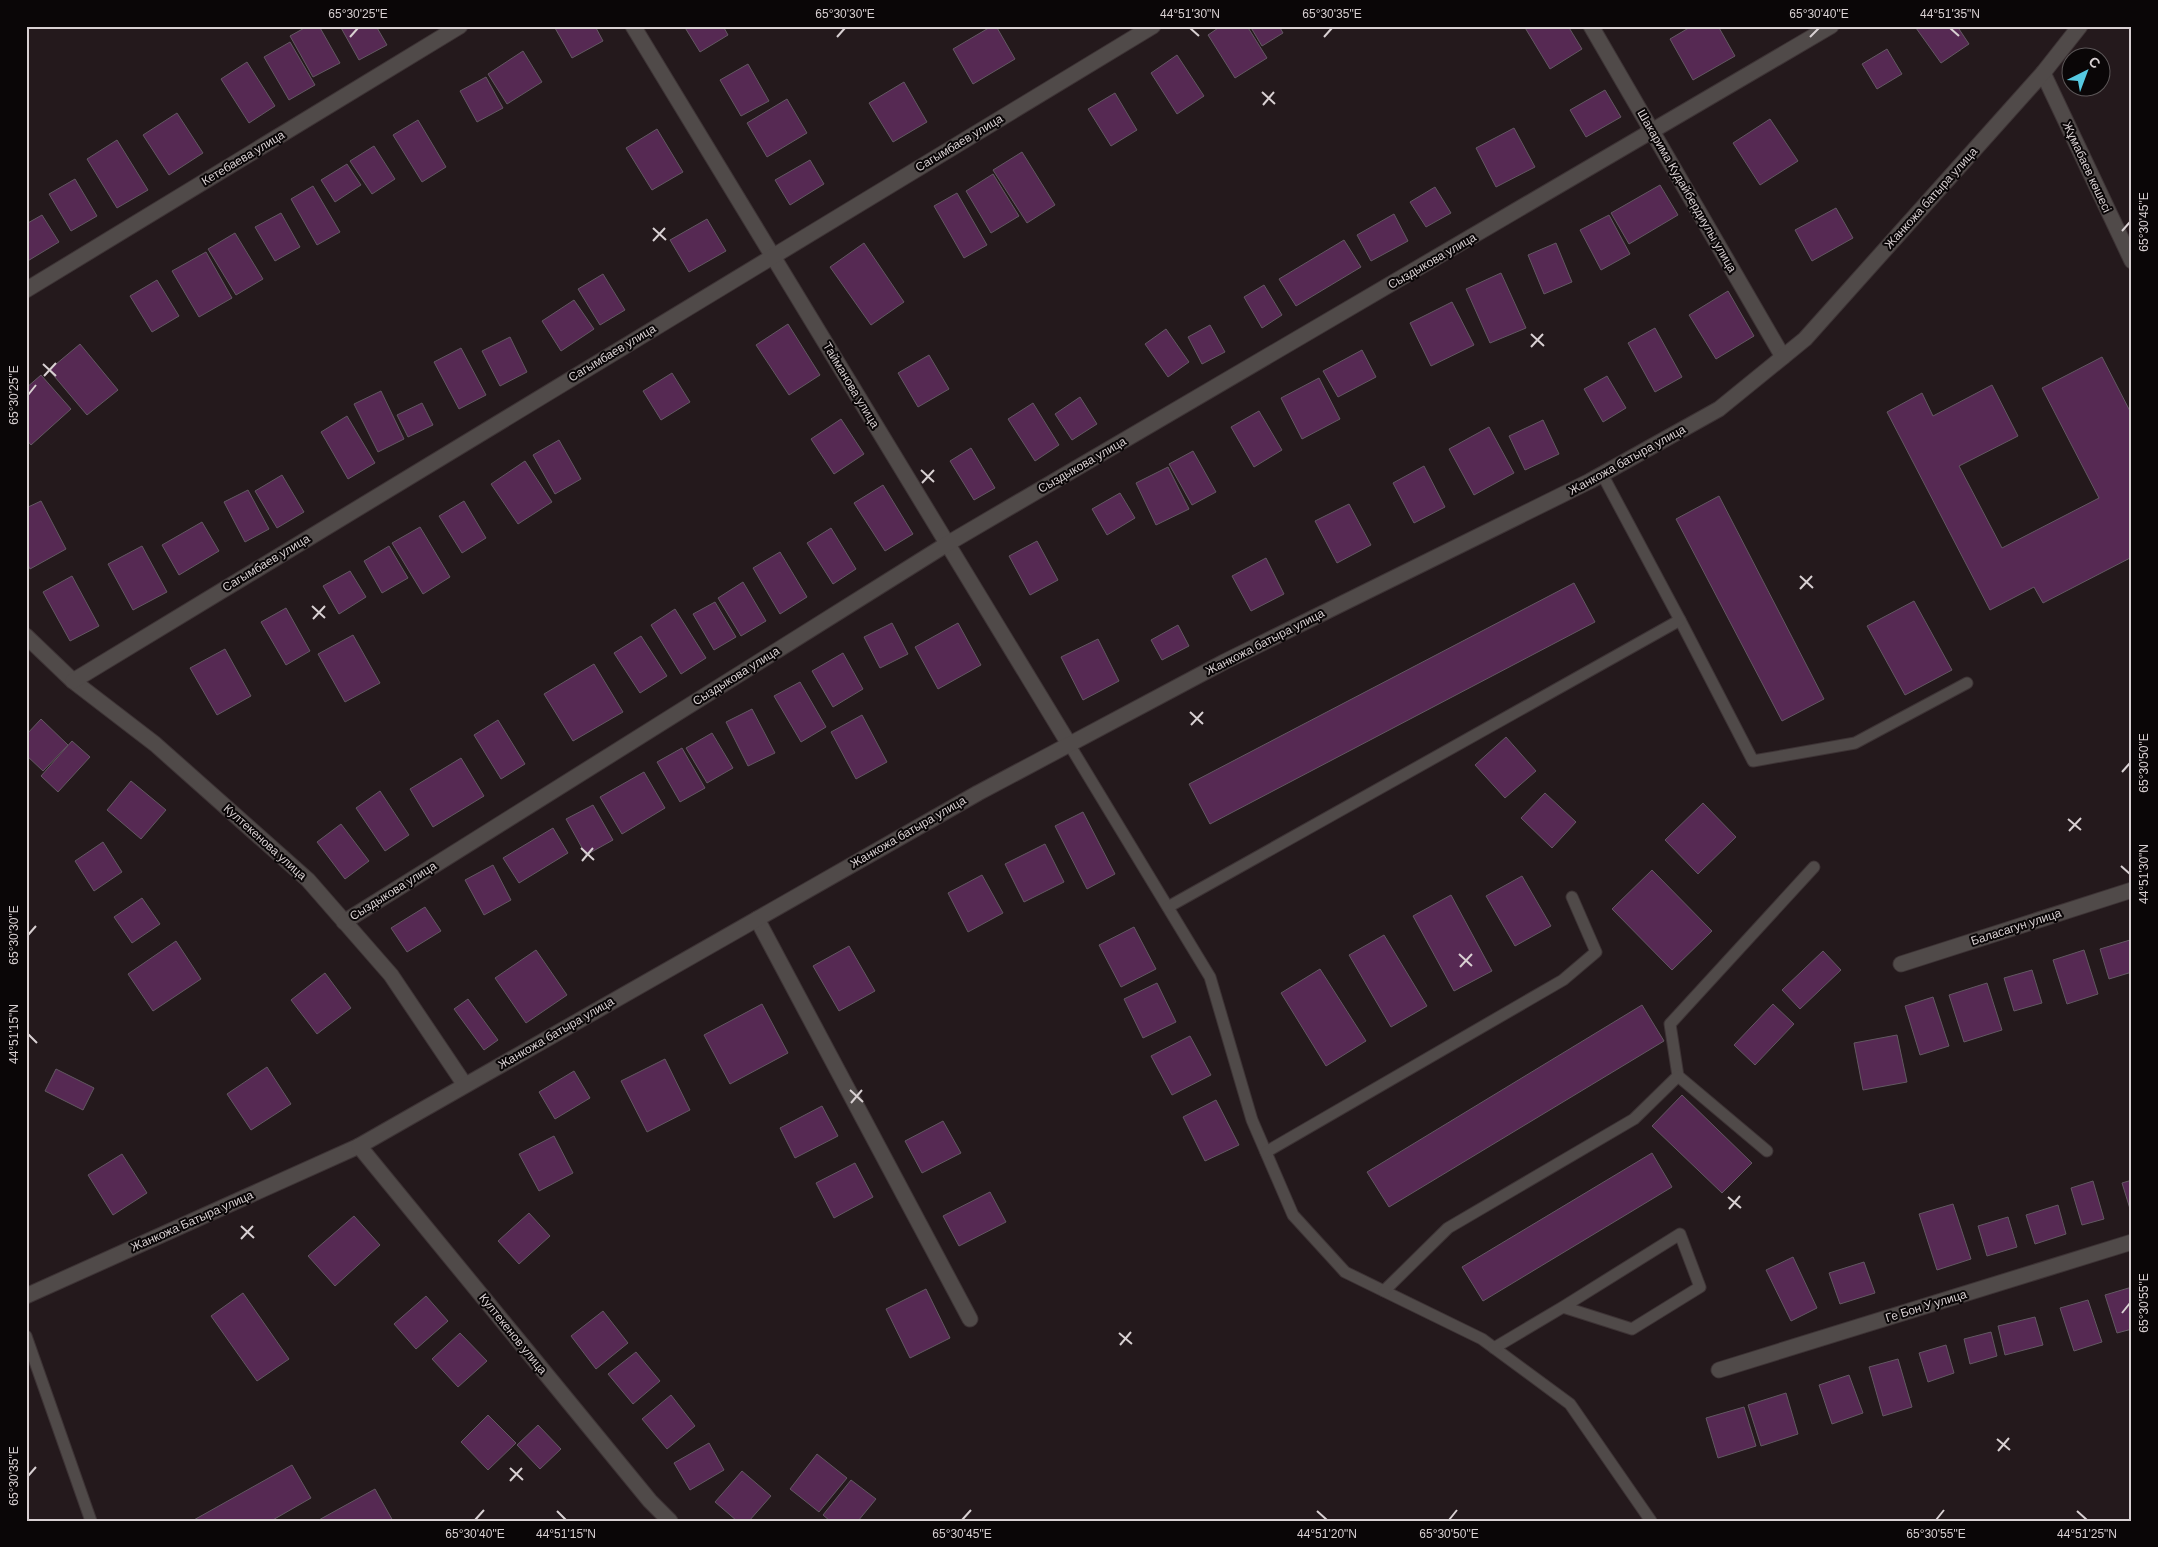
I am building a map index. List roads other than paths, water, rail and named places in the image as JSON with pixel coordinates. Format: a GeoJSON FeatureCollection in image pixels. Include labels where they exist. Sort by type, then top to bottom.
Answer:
{"type":"FeatureCollection","features":[{"type":"Feature","properties":{"kind":"street","name":"Кетебаева улица"},"geometry":{"type":"LineString","coordinates":[[26,290],[460,26]]}},
{"type":"Feature","properties":{"kind":"street","name":"Тайманова улица"},"geometry":{"type":"LineString","coordinates":[[633,26],[1068,744]]}},
{"type":"Feature","properties":{"kind":"street","name":"Сагымбаев улица"},"geometry":{"type":"LineString","coordinates":[[72,681],[772,255],[1153,26]]}},
{"type":"Feature","properties":{"kind":"street","name":"Шакарима Кудайбердиулы улица"},"geometry":{"type":"LineString","coordinates":[[1591,26],[1783,356]]}},
{"type":"Feature","properties":{"kind":"street","name":"Сыздыкова улица"},"geometry":{"type":"LineString","coordinates":[[344,922],[947,544],[1831,26]]}},
{"type":"Feature","properties":{"kind":"street","name":"Жанкожа батыра улица"},"geometry":{"type":"LineString","coordinates":[[359,1146],[978,792],[1233,657],[1602,474],[1719,409],[1805,339],[2043,73],[2080,26]]}},
{"type":"Feature","properties":{"kind":"street","name":"Жұмабаев көшесі"},"geometry":{"type":"LineString","coordinates":[[2043,73],[2132,261]]}},
{"type":"Feature","properties":{"kind":"street","name":"Култекенова улица"},"geometry":{"type":"LineString","coordinates":[[26,636],[72,681],[155,744],[308,880],[391,975],[465,1085]]}},
{"type":"Feature","properties":{"kind":"street","name":"Баласагун улица"},"geometry":{"type":"LineString","coordinates":[[1901,964],[2132,890]]}},
{"type":"Feature","properties":{"kind":"street"},"geometry":{"type":"LineString","coordinates":[[757,919],[970,1319]]}},
{"type":"Feature","properties":{"kind":"street","name":"Жанкожа Батыра улица"},"geometry":{"type":"LineString","coordinates":[[26,1296],[359,1146]]}},
{"type":"Feature","properties":{"kind":"street","name":"Култекенов улица"},"geometry":{"type":"LineString","coordinates":[[359,1146],[650,1501],[670,1521]]}},
{"type":"Feature","properties":{"kind":"street","name":"Ге Бон У улица"},"geometry":{"type":"LineString","coordinates":[[1719,1370],[2132,1242]]}},
{"type":"Feature","properties":{"kind":"lane"},"geometry":{"type":"LineString","coordinates":[[1602,474],[1680,620],[1752,761],[1855,743],[1967,683]]}},
{"type":"Feature","properties":{"kind":"lane"},"geometry":{"type":"LineString","coordinates":[[1168,907],[1680,620]]}},
{"type":"Feature","properties":{"kind":"lane"},"geometry":{"type":"LineString","coordinates":[[1068,744],[1210,977],[1252,1120],[1293,1215],[1346,1272],[1482,1340],[1570,1404],[1651,1521]]}},
{"type":"Feature","properties":{"kind":"lane"},"geometry":{"type":"LineString","coordinates":[[1767,1151],[1678,1076],[1670,1024],[1814,867]]}},
{"type":"Feature","properties":{"kind":"lane"},"geometry":{"type":"LineString","coordinates":[[1266,1152],[1563,980],[1596,952],[1572,897]]}},
{"type":"Feature","properties":{"kind":"lane"},"geometry":{"type":"LineString","coordinates":[[1384,1291],[1448,1228],[1634,1120],[1678,1076]]}},
{"type":"Feature","properties":{"kind":"lane"},"geometry":{"type":"LineString","coordinates":[[1494,1348],[1564,1307],[1680,1234],[1700,1287],[1632,1329],[1564,1307]]}},
{"type":"Feature","properties":{"kind":"lane"},"geometry":{"type":"LineString","coordinates":[[26,1336],[91,1521]]}}]}
